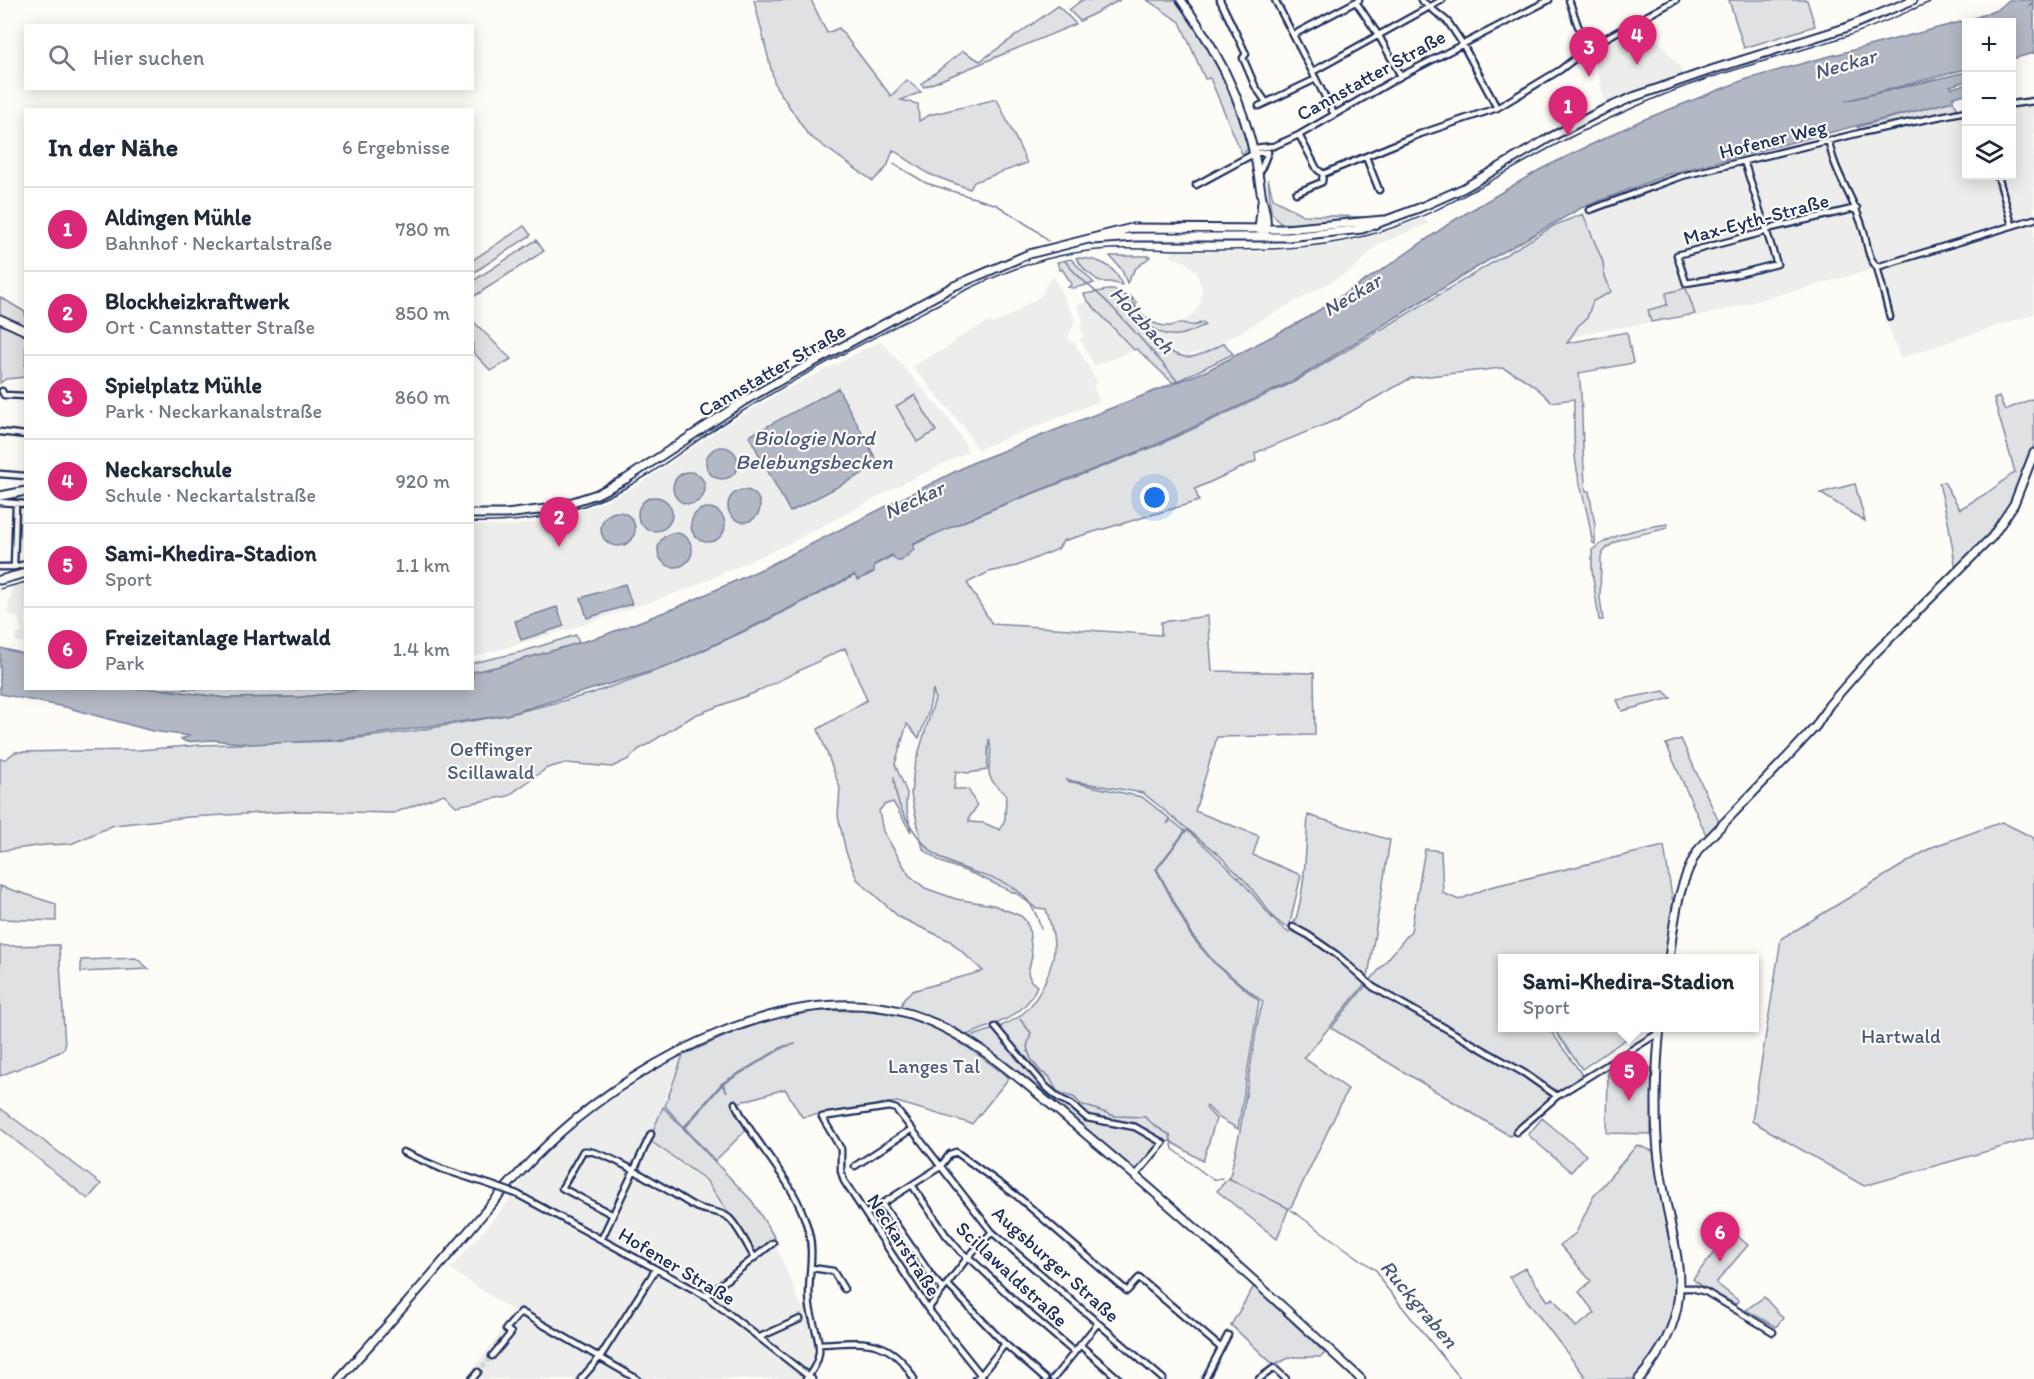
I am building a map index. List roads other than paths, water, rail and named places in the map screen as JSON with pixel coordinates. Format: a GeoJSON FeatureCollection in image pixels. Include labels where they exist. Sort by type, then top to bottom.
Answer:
{"type":"FeatureCollection","features":[{"type":"Feature","properties":{"kind":"main road"},"geometry":{"type":"LineString","coordinates":[[1181,0],[1221,62],[1238,97],[1255,150]]}},
{"type":"Feature","properties":{"kind":"main road"},"geometry":{"type":"LineString","coordinates":[[1263,238],[1307,236],[1362,229],[1464,188],[1567,128],[1633,98],[1714,69],[1845,28],[1912,0]]}},
{"type":"Feature","properties":{"kind":"main road","name":"Cannstatter Straße"},"geometry":{"type":"LineString","coordinates":[[1087,239],[1263,238],[1262,200],[1255,150]]}},
{"type":"Feature","properties":{"kind":"main road","name":"Cannstatter Straße"},"geometry":{"type":"LineString","coordinates":[[1262,200],[1267,217],[1263,229]]}},
{"type":"Feature","properties":{"kind":"main road"},"geometry":{"type":"LineString","coordinates":[[1267,217],[1285,229]]}},
{"type":"Feature","properties":{"kind":"main road"},"geometry":{"type":"LineString","coordinates":[[1263,229],[1309,228],[1383,220]]}},
{"type":"Feature","properties":{"kind":"main road","name":"Cannstatter Straße"},"geometry":{"type":"LineString","coordinates":[[474,514],[506,514],[546,509],[597,494],[626,479],[753,396],[954,286],[1029,254],[1119,230],[1142,227],[1263,229]]}},
{"type":"Feature","properties":{"kind":"main road"},"geometry":{"type":"LineString","coordinates":[[0,319],[24,330]]}},
{"type":"Feature","properties":{"kind":"main road"},"geometry":{"type":"LineString","coordinates":[[1670,954],[1679,892],[1688,867],[1699,849],[1816,726],[1829,705],[1871,657],[1984,545],[2007,517],[2019,495],[2034,453]]}},
{"type":"Feature","properties":{"kind":"main road"},"geometry":{"type":"LineString","coordinates":[[0,496],[24,491]]}},
{"type":"Feature","properties":{"kind":"main road"},"geometry":{"type":"LineString","coordinates":[[0,580],[24,574]]}},
{"type":"Feature","properties":{"kind":"main road"},"geometry":{"type":"LineString","coordinates":[[339,1379],[530,1162],[583,1114],[636,1076],[727,1031],[764,1018],[806,1008],[845,1005],[901,1012],[946,1028],[978,1048],[1136,1176],[1361,1379]]}},
{"type":"Feature","properties":{"kind":"main road"},"geometry":{"type":"LineString","coordinates":[[1639,1379],[1669,1335],[1676,1314],[1680,1288],[1679,1268],[1658,1157],[1660,1032]]}},
{"type":"Feature","properties":{"kind":"street"},"geometry":{"type":"LineString","coordinates":[[1220,0],[1246,54],[1243,58],[1266,102]]}},
{"type":"Feature","properties":{"kind":"street"},"geometry":{"type":"LineString","coordinates":[[1282,0],[1276,2],[1334,114]]}},
{"type":"Feature","properties":{"kind":"street"},"geometry":{"type":"LineString","coordinates":[[1421,0],[1448,22],[1497,108]]}},
{"type":"Feature","properties":{"kind":"street"},"geometry":{"type":"LineString","coordinates":[[1312,72],[1442,0]]}},
{"type":"Feature","properties":{"kind":"street","name":"Cannstatter Straße"},"geometry":{"type":"LineString","coordinates":[[1255,150],[1274,146],[1299,135],[1462,43],[1549,0]]}},
{"type":"Feature","properties":{"kind":"street"},"geometry":{"type":"LineString","coordinates":[[1569,0],[1578,26],[1591,46]]}},
{"type":"Feature","properties":{"kind":"street"},"geometry":{"type":"LineString","coordinates":[[1323,174],[1420,134],[1497,108],[1560,70],[1591,46],[1676,0]]}},
{"type":"Feature","properties":{"kind":"street"},"geometry":{"type":"LineString","coordinates":[[1293,35],[1358,1],[1401,76]]}},
{"type":"Feature","properties":{"kind":"street"},"geometry":{"type":"LineString","coordinates":[[1259,106],[1316,79]]}},
{"type":"Feature","properties":{"kind":"street"},"geometry":{"type":"LineString","coordinates":[[2016,103],[2034,101]]}},
{"type":"Feature","properties":{"kind":"street","name":"Hofener Weg"},"geometry":{"type":"LineString","coordinates":[[1590,210],[1682,176],[1829,140],[1962,112]]}},
{"type":"Feature","properties":{"kind":"street"},"geometry":{"type":"LineString","coordinates":[[1299,135],[1317,170],[1323,174]]}},
{"type":"Feature","properties":{"kind":"street"},"geometry":{"type":"LineString","coordinates":[[1829,140],[1835,163],[1857,208],[1870,256],[1877,267],[1890,317]]}},
{"type":"Feature","properties":{"kind":"street","name":"Cannstatter Straße"},"geometry":{"type":"LineString","coordinates":[[1259,175],[1268,152],[1274,146]]}},
{"type":"Feature","properties":{"kind":"street"},"geometry":{"type":"LineString","coordinates":[[1196,185],[1255,150],[1268,152]]}},
{"type":"Feature","properties":{"kind":"street"},"geometry":{"type":"LineString","coordinates":[[1366,158],[1379,190]]}},
{"type":"Feature","properties":{"kind":"street"},"geometry":{"type":"LineString","coordinates":[[1744,161],[1766,231]]}},
{"type":"Feature","properties":{"kind":"street"},"geometry":{"type":"LineString","coordinates":[[1296,194],[1322,182],[1323,174]]}},
{"type":"Feature","properties":{"kind":"street"},"geometry":{"type":"LineString","coordinates":[[1999,180],[2012,225]]}},
{"type":"Feature","properties":{"kind":"street","name":"Max-Eyth-Straße"},"geometry":{"type":"LineString","coordinates":[[1766,231],[1777,264],[1689,284],[1684,280],[1677,255],[1766,231],[1857,208]]}},
{"type":"Feature","properties":{"kind":"street"},"geometry":{"type":"LineString","coordinates":[[1877,267],[2034,219]]}},
{"type":"Feature","properties":{"kind":"street"},"geometry":{"type":"LineString","coordinates":[[2,391],[4,394],[24,396]]}},
{"type":"Feature","properties":{"kind":"street"},"geometry":{"type":"LineString","coordinates":[[0,432],[24,435]]}},
{"type":"Feature","properties":{"kind":"street"},"geometry":{"type":"LineString","coordinates":[[0,474],[24,476]]}},
{"type":"Feature","properties":{"kind":"street"},"geometry":{"type":"LineString","coordinates":[[0,502],[24,504]]}},
{"type":"Feature","properties":{"kind":"street"},"geometry":{"type":"LineString","coordinates":[[14,567],[16,504]]}},
{"type":"Feature","properties":{"kind":"street"},"geometry":{"type":"LineString","coordinates":[[0,567],[24,564]]}},
{"type":"Feature","properties":{"kind":"street"},"geometry":{"type":"LineString","coordinates":[[1293,927],[1303,931],[1337,955],[1373,987],[1524,1073],[1557,1096]]}},
{"type":"Feature","properties":{"kind":"street"},"geometry":{"type":"LineString","coordinates":[[995,1027],[1046,1086],[1087,1118],[1134,1128],[1163,1143],[1136,1176]]}},
{"type":"Feature","properties":{"kind":"street"},"geometry":{"type":"LineString","coordinates":[[1516,1132],[1557,1096],[1657,1032]]}},
{"type":"Feature","properties":{"kind":"street"},"geometry":{"type":"LineString","coordinates":[[735,1103],[750,1129],[774,1161],[800,1206],[809,1234],[812,1268],[809,1284],[810,1307],[820,1344],[817,1363],[809,1378]]}},
{"type":"Feature","properties":{"kind":"street","name":"Augsburger Straße"},"geometry":{"type":"LineString","coordinates":[[822,1117],[893,1107],[912,1128],[992,1232],[1163,1379]]}},
{"type":"Feature","properties":{"kind":"street","name":"Neckarstraße"},"geometry":{"type":"LineString","coordinates":[[822,1117],[841,1149],[841,1171],[844,1181],[928,1309],[982,1377]]}},
{"type":"Feature","properties":{"kind":"street"},"geometry":{"type":"LineString","coordinates":[[855,1166],[912,1128]]}},
{"type":"Feature","properties":{"kind":"street"},"geometry":{"type":"LineString","coordinates":[[602,1238],[651,1134]]}},
{"type":"Feature","properties":{"kind":"street"},"geometry":{"type":"LineString","coordinates":[[613,1215],[562,1188],[583,1151],[587,1150],[607,1158],[698,1208],[721,1213],[731,1220],[754,1257]]}},
{"type":"Feature","properties":{"kind":"street","name":"Hofener Straße"},"geometry":{"type":"LineString","coordinates":[[403,1152],[442,1169],[517,1194],[602,1238],[706,1296],[809,1378]]}},
{"type":"Feature","properties":{"kind":"street"},"geometry":{"type":"LineString","coordinates":[[866,1214],[940,1167],[950,1154],[956,1152],[1017,1196],[1127,1291],[1139,1278],[1221,1348]]}},
{"type":"Feature","properties":{"kind":"street","name":"Scillawaldstraße"},"geometry":{"type":"LineString","coordinates":[[912,1185],[946,1235],[1074,1352]]}},
{"type":"Feature","properties":{"kind":"street"},"geometry":{"type":"LineString","coordinates":[[882,1204],[943,1289]]}},
{"type":"Feature","properties":{"kind":"street"},"geometry":{"type":"LineString","coordinates":[[928,1309],[968,1257],[992,1232]]}},
{"type":"Feature","properties":{"kind":"street"},"geometry":{"type":"LineString","coordinates":[[706,1296],[773,1243]]}},
{"type":"Feature","properties":{"kind":"street"},"geometry":{"type":"LineString","coordinates":[[812,1268],[833,1271],[844,1289]]}},
{"type":"Feature","properties":{"kind":"street"},"geometry":{"type":"LineString","coordinates":[[581,1379],[600,1357],[656,1269]]}},
{"type":"Feature","properties":{"kind":"street"},"geometry":{"type":"LineString","coordinates":[[947,1284],[1005,1344],[1045,1379]]}},
{"type":"Feature","properties":{"kind":"street"},"geometry":{"type":"LineString","coordinates":[[1680,1288],[1692,1288],[1706,1292],[1773,1332]]}},
{"type":"Feature","properties":{"kind":"street"},"geometry":{"type":"LineString","coordinates":[[492,1356],[511,1334],[506,1329],[521,1312],[637,1379]]}},
{"type":"Feature","properties":{"kind":"street"},"geometry":{"type":"LineString","coordinates":[[760,1337],[800,1319]]}},
{"type":"Feature","properties":{"kind":"street"},"geometry":{"type":"LineString","coordinates":[[1055,1378],[1098,1323]]}},
{"type":"Feature","properties":{"kind":"street"},"geometry":{"type":"LineString","coordinates":[[1205,1379],[1228,1335]]}},
{"type":"Feature","properties":{"kind":"street"},"geometry":{"type":"LineString","coordinates":[[820,1344],[861,1343],[883,1346],[903,1360],[914,1379]]}},
{"type":"Feature","properties":{"kind":"street"},"geometry":{"type":"LineString","coordinates":[[975,1379],[982,1377],[1005,1344]]}},
{"type":"Feature","properties":{"kind":"street"},"geometry":{"type":"LineString","coordinates":[[1080,1345],[1119,1379]]}},
{"type":"Feature","properties":{"kind":"street"},"geometry":{"type":"LineString","coordinates":[[1259,1379],[1274,1368],[1286,1379]]}},
{"type":"Feature","properties":{"kind":"street"},"geometry":{"type":"LineString","coordinates":[[472,1379],[478,1372]]}},
{"type":"Feature","properties":{"kind":"water"},"geometry":{"type":"Polygon","coordinates":[[[2009,0],[2033,0],[2033,3],[2028,6],[2034,5],[2034,53],[2016,58],[2016,18],[1974,18],[1997,10],[2009,0]]]}},
{"type":"Feature","properties":{"kind":"water","name":"Neckar"},"geometry":{"type":"Polygon","coordinates":[[[1962,22],[1962,70],[1845,101],[1962,73],[1962,82],[1950,86],[1952,88],[1962,85],[1962,95],[1953,97],[1953,101],[1669,174],[1581,208],[1487,261],[1293,381],[1155,445],[992,509],[913,544],[914,550],[901,561],[897,561],[892,555],[874,565],[874,572],[858,580],[854,575],[669,666],[506,715],[336,740],[252,744],[212,740],[186,742],[181,739],[190,736],[152,731],[65,707],[0,694],[0,648],[24,654],[24,690],[166,690],[226,698],[301,697],[362,690],[474,690],[474,672],[602,636],[680,606],[764,568],[972,463],[1208,370],[1305,319],[1453,221],[1541,169],[1640,121],[1744,80],[1962,22]]]}},
{"type":"Feature","properties":{"kind":"water","name":"Biologie Nord Belebungsbecken"},"geometry":{"type":"Polygon","coordinates":[[[838,388],[879,465],[790,512],[749,436],[838,388]]]}},
{"type":"Feature","properties":{"kind":"water"},"geometry":{"type":"Polygon","coordinates":[[[722,447],[733,452],[738,463],[733,474],[722,479],[711,474],[706,463],[711,452],[722,447]]]}},
{"type":"Feature","properties":{"kind":"water"},"geometry":{"type":"Polygon","coordinates":[[[689,472],[700,477],[705,488],[700,499],[689,504],[678,499],[673,488],[678,477],[689,472]]]}},
{"type":"Feature","properties":{"kind":"water"},"geometry":{"type":"Polygon","coordinates":[[[744,490],[755,495],[760,506],[755,517],[744,522],[733,517],[728,506],[733,495],[744,490]]]}},
{"type":"Feature","properties":{"kind":"water"},"geometry":{"type":"Polygon","coordinates":[[[655,497],[667,502],[672,514],[667,526],[655,531],[643,526],[638,514],[643,502],[655,497]]]}},
{"type":"Feature","properties":{"kind":"water"},"geometry":{"type":"Polygon","coordinates":[[[708,508],[720,513],[725,525],[720,537],[708,542],[696,537],[691,525],[696,513],[708,508]]]}},
{"type":"Feature","properties":{"kind":"water"},"geometry":{"type":"Polygon","coordinates":[[[618,512],[630,517],[635,529],[630,541],[618,546],[606,541],[601,529],[606,517],[618,512]]]}},
{"type":"Feature","properties":{"kind":"water"},"geometry":{"type":"Polygon","coordinates":[[[675,533],[687,538],[692,550],[687,562],[675,567],[663,562],[658,550],[663,538],[675,533]]]}},
{"type":"Feature","properties":{"kind":"water"},"geometry":{"type":"Polygon","coordinates":[[[625,584],[632,604],[587,618],[581,598],[625,584]]]}},
{"type":"Feature","properties":{"kind":"water"},"geometry":{"type":"Polygon","coordinates":[[[557,607],[564,626],[521,640],[515,621],[557,607]]]}},
{"type":"Feature","properties":{"kind":"waterway","name":"Holzbach"},"geometry":{"type":"LineString","coordinates":[[894,164],[926,183],[997,205],[1037,231],[1048,241]]}},
{"type":"Feature","properties":{"kind":"waterway","name":"Holzbach"},"geometry":{"type":"LineString","coordinates":[[1065,261],[1111,306],[1178,382]]}},
{"type":"Feature","properties":{"kind":"waterway","name":"Ruckgraben"},"geometry":{"type":"LineString","coordinates":[[894,777],[898,802],[903,813],[916,835],[927,847],[936,855],[957,866],[1014,888],[1025,897],[1041,929]]}},
{"type":"Feature","properties":{"kind":"waterway","name":"Ruckgraben"},"geometry":{"type":"LineString","coordinates":[[1020,1019],[1031,1033],[1027,1047],[1031,1059],[1041,1072],[1049,1076],[1057,1091],[1075,1098],[1080,1104],[1115,1116],[1145,1117],[1170,1135],[1173,1149],[1211,1178],[1222,1178]]}},
{"type":"Feature","properties":{"kind":"waterway","name":"Ruckgraben"},"geometry":{"type":"LineString","coordinates":[[1228,1178],[1288,1208]]}},
{"type":"Feature","properties":{"kind":"waterway","name":"Ruckgraben"},"geometry":{"type":"LineString","coordinates":[[1291,1210],[1377,1271],[1382,1282],[1461,1379]]}},
{"type":"Feature","properties":{"kind":"tunnel"},"geometry":{"type":"LineString","coordinates":[[478,1372],[492,1356]]}},
{"type":"Feature","properties":{"kind":"tram line"},"geometry":{"type":"LineString","coordinates":[[474,522],[541,517],[605,498],[646,476],[726,421],[817,368],[954,296],[1016,269],[1064,255],[1093,250],[1248,250],[1295,247],[1342,241],[1387,230],[1450,203],[1558,144],[1644,103],[1719,75],[1858,32],[1935,0]]}},
{"type":"Feature","properties":{"kind":"tram line"},"geometry":{"type":"LineString","coordinates":[[0,589],[24,583]]}},
{"type":"Feature","properties":{"kind":"place","name":"Neckarschule"},"geometry":{"type":"Point","coordinates":[1637,65]}},
{"type":"Feature","properties":{"kind":"place","name":"Spielplatz Mühle"},"geometry":{"type":"Point","coordinates":[1589,77]}},
{"type":"Feature","properties":{"kind":"place","name":"Aldingen Mühle"},"geometry":{"type":"Point","coordinates":[1568,136]}},
{"type":"Feature","properties":{"kind":"place","name":"Blockheizkraftwerk"},"geometry":{"type":"Point","coordinates":[559,547]}},
{"type":"Feature","properties":{"kind":"place","name":"Sami-Khedira-Stadion"},"geometry":{"type":"Point","coordinates":[1629,1101]}},
{"type":"Feature","properties":{"kind":"place","name":"Freizeitanlage Hartwald"},"geometry":{"type":"Point","coordinates":[1720,1262]}},
{"type":"Feature","properties":{"kind":"park label","name":"Oeffinger Scillawald"},"geometry":{"type":"Point","coordinates":[491,760]}},
{"type":"Feature","properties":{"kind":"park label","name":"Hartwald"},"geometry":{"type":"Point","coordinates":[1901,1036]}},
{"type":"Feature","properties":{"kind":"park label","name":"Langes Tal"},"geometry":{"type":"Point","coordinates":[934,1066]}}]}
